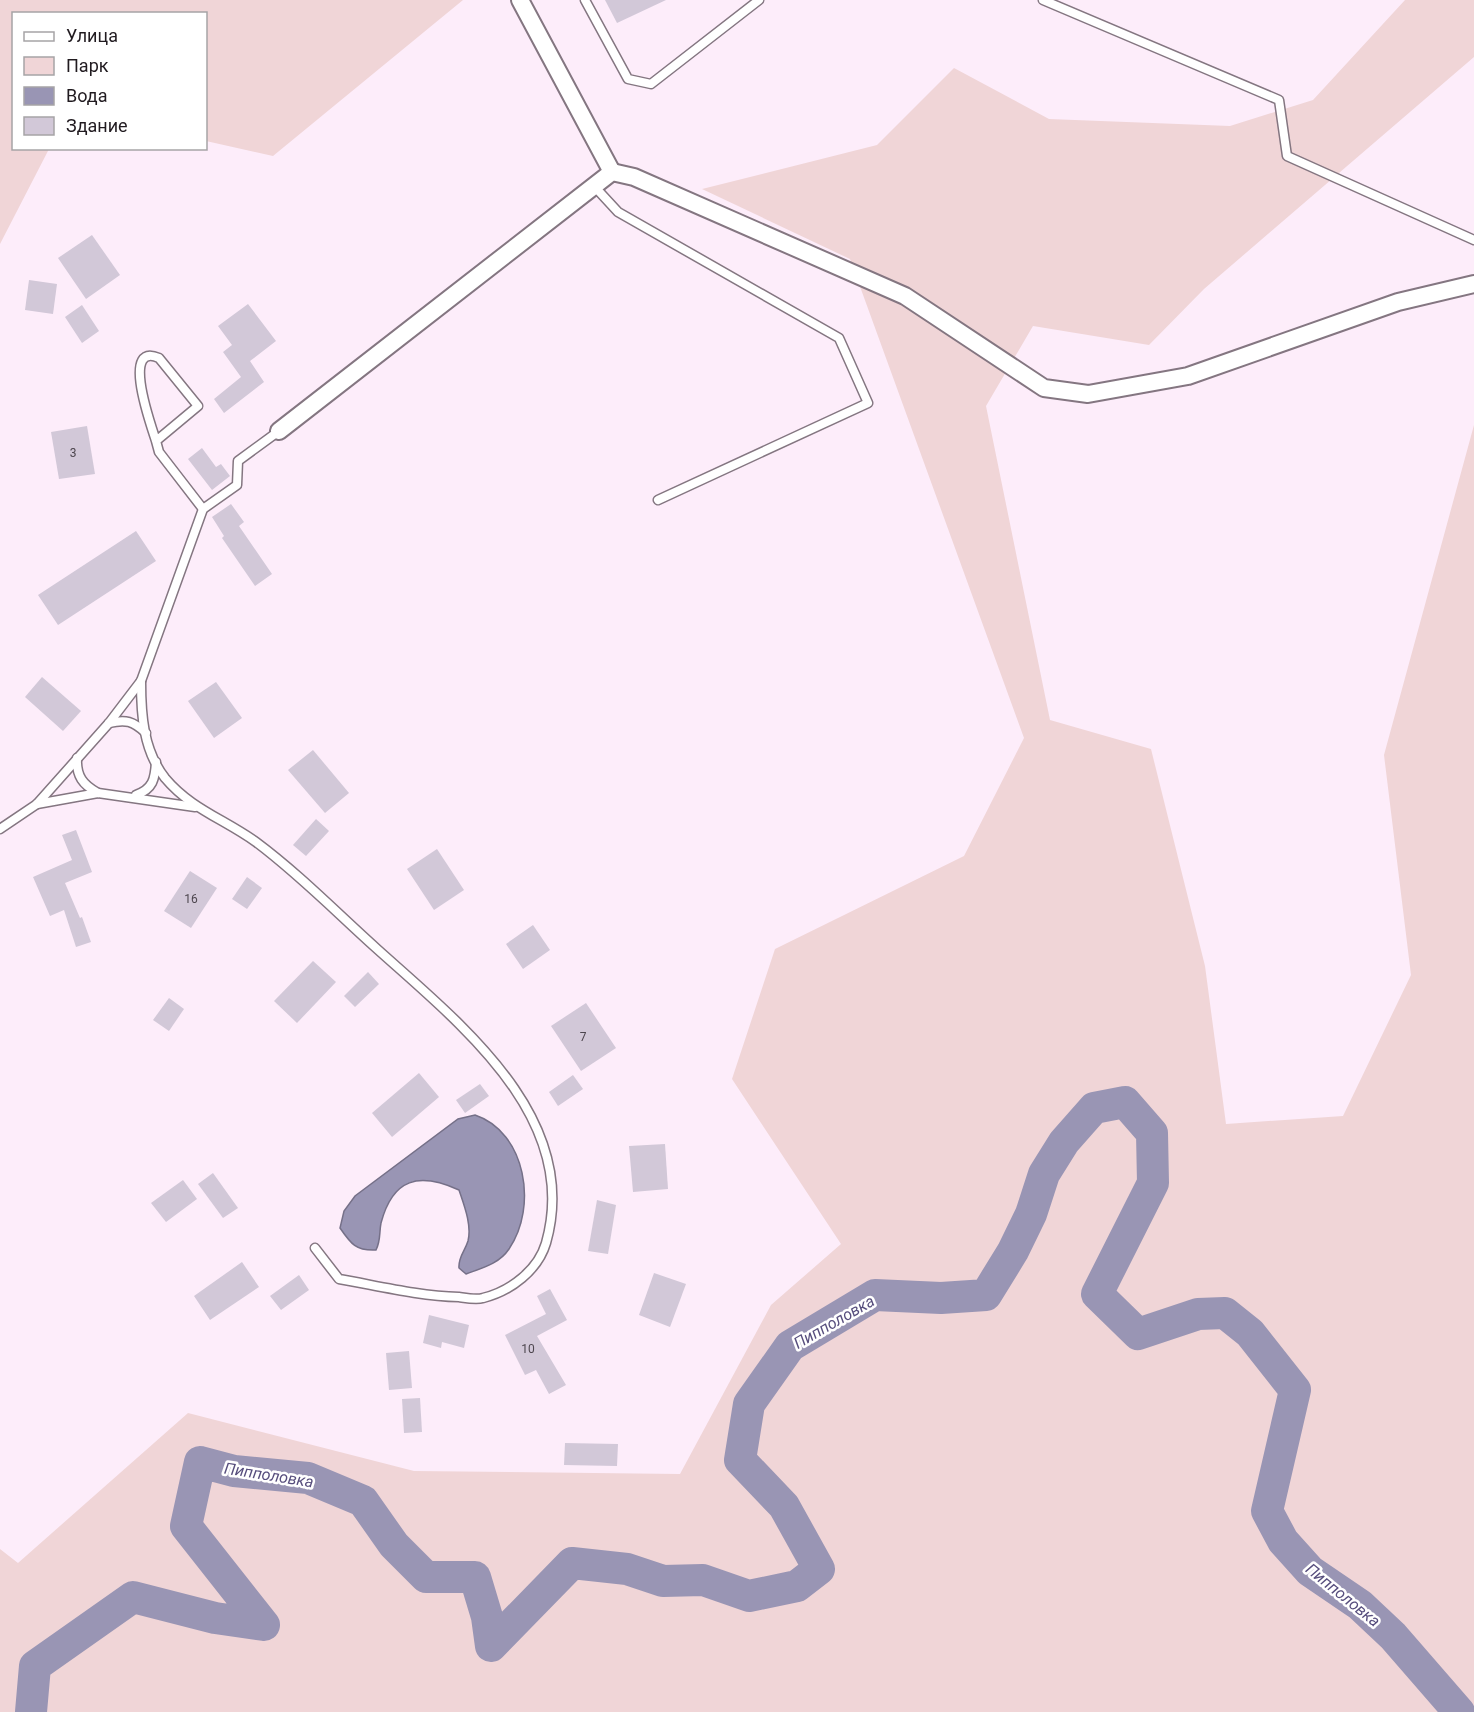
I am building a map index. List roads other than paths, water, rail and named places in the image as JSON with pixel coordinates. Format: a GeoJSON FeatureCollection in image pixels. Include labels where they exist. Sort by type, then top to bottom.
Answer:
{"type":"FeatureCollection","features":[{"type":"Feature","properties":{"kind":"street"},"geometry":{"type":"LineString","coordinates":[[520,0],[612,172],[634,177],[905,296],[1044,388],[1088,394],[1188,376],[1398,302],[1474,284]]}},
{"type":"Feature","properties":{"kind":"street"},"geometry":{"type":"LineString","coordinates":[[279,431],[612,172]]}},
{"type":"Feature","properties":{"kind":"lane"},"geometry":{"type":"LineString","coordinates":[[585,0],[628,79],[651,84],[759,0]]}},
{"type":"Feature","properties":{"kind":"lane"},"geometry":{"type":"LineString","coordinates":[[1043,0],[1279,100],[1287,156],[1474,240]]}},
{"type":"Feature","properties":{"kind":"lane"},"geometry":{"type":"LineString","coordinates":[[594,186],[618,212],[839,338],[868,403],[658,500]]}},
{"type":"Feature","properties":{"kind":"lane"},"geometry":{"type":"LineString","coordinates":[[156,441],[198,406],[159,358],[153,356],[146,357],[141,362],[138,374],[156,441],[159,452],[203,509]]}},
{"type":"Feature","properties":{"kind":"lane"},"geometry":{"type":"LineString","coordinates":[[0,829],[37,804],[109,723],[141,681],[203,509],[237,485],[238,461],[279,431]]}},
{"type":"Feature","properties":{"kind":"lane"},"geometry":{"type":"LineString","coordinates":[[141,681],[141,714],[156,762],[165,777],[195,807],[254,841],[287,867],[463,1027],[506,1077],[533,1119],[552,1168],[551,1223],[541,1258],[516,1283],[482,1298],[436,1296],[339,1279],[315,1248]]}},
{"type":"Feature","properties":{"kind":"lane"},"geometry":{"type":"LineString","coordinates":[[109,723],[126,720],[137,725],[146,734]]}},
{"type":"Feature","properties":{"kind":"lane"},"geometry":{"type":"LineString","coordinates":[[77,758],[76,768],[81,780],[98,793]]}},
{"type":"Feature","properties":{"kind":"lane"},"geometry":{"type":"LineString","coordinates":[[133,796],[147,791],[154,783],[156,762]]}},
{"type":"Feature","properties":{"kind":"lane"},"geometry":{"type":"LineString","coordinates":[[37,804],[98,793],[133,796],[195,807]]}},
{"type":"Feature","properties":{"kind":"water"},"geometry":{"type":"Polygon","coordinates":[[[475,1115],[492,1124],[506,1137],[516,1154],[522,1173],[523,1213],[518,1232],[505,1254],[490,1265],[466,1274],[459,1268],[469,1235],[463,1202],[459,1190],[432,1181],[410,1183],[400,1188],[393,1196],[381,1223],[376,1250],[359,1248],[351,1242],[340,1228],[344,1211],[355,1196],[458,1119],[475,1115]]]}},
{"type":"Feature","properties":{"kind":"waterway","name":"Пипполовка"},"geometry":{"type":"LineString","coordinates":[[31,1712],[35,1666],[133,1597],[215,1618],[264,1625],[186,1526],[200,1462],[234,1471],[308,1478],[363,1501],[394,1545],[426,1577],[475,1577],[487,1617],[491,1646],[572,1563],[627,1569],[663,1581],[703,1580],[749,1596],[797,1586],[819,1569],[784,1506],[740,1460],[749,1404],[790,1346],[875,1295],[941,1298],[986,1295],[1013,1251],[1031,1214],[1044,1174],[1064,1142],[1094,1108],[1125,1102],[1152,1133],[1153,1183],[1097,1294],[1138,1334],[1198,1314],[1225,1313],[1250,1333],[1295,1390],[1267,1511],[1283,1541],[1310,1571],[1360,1605],[1393,1636],[1459,1712]]}}]}
